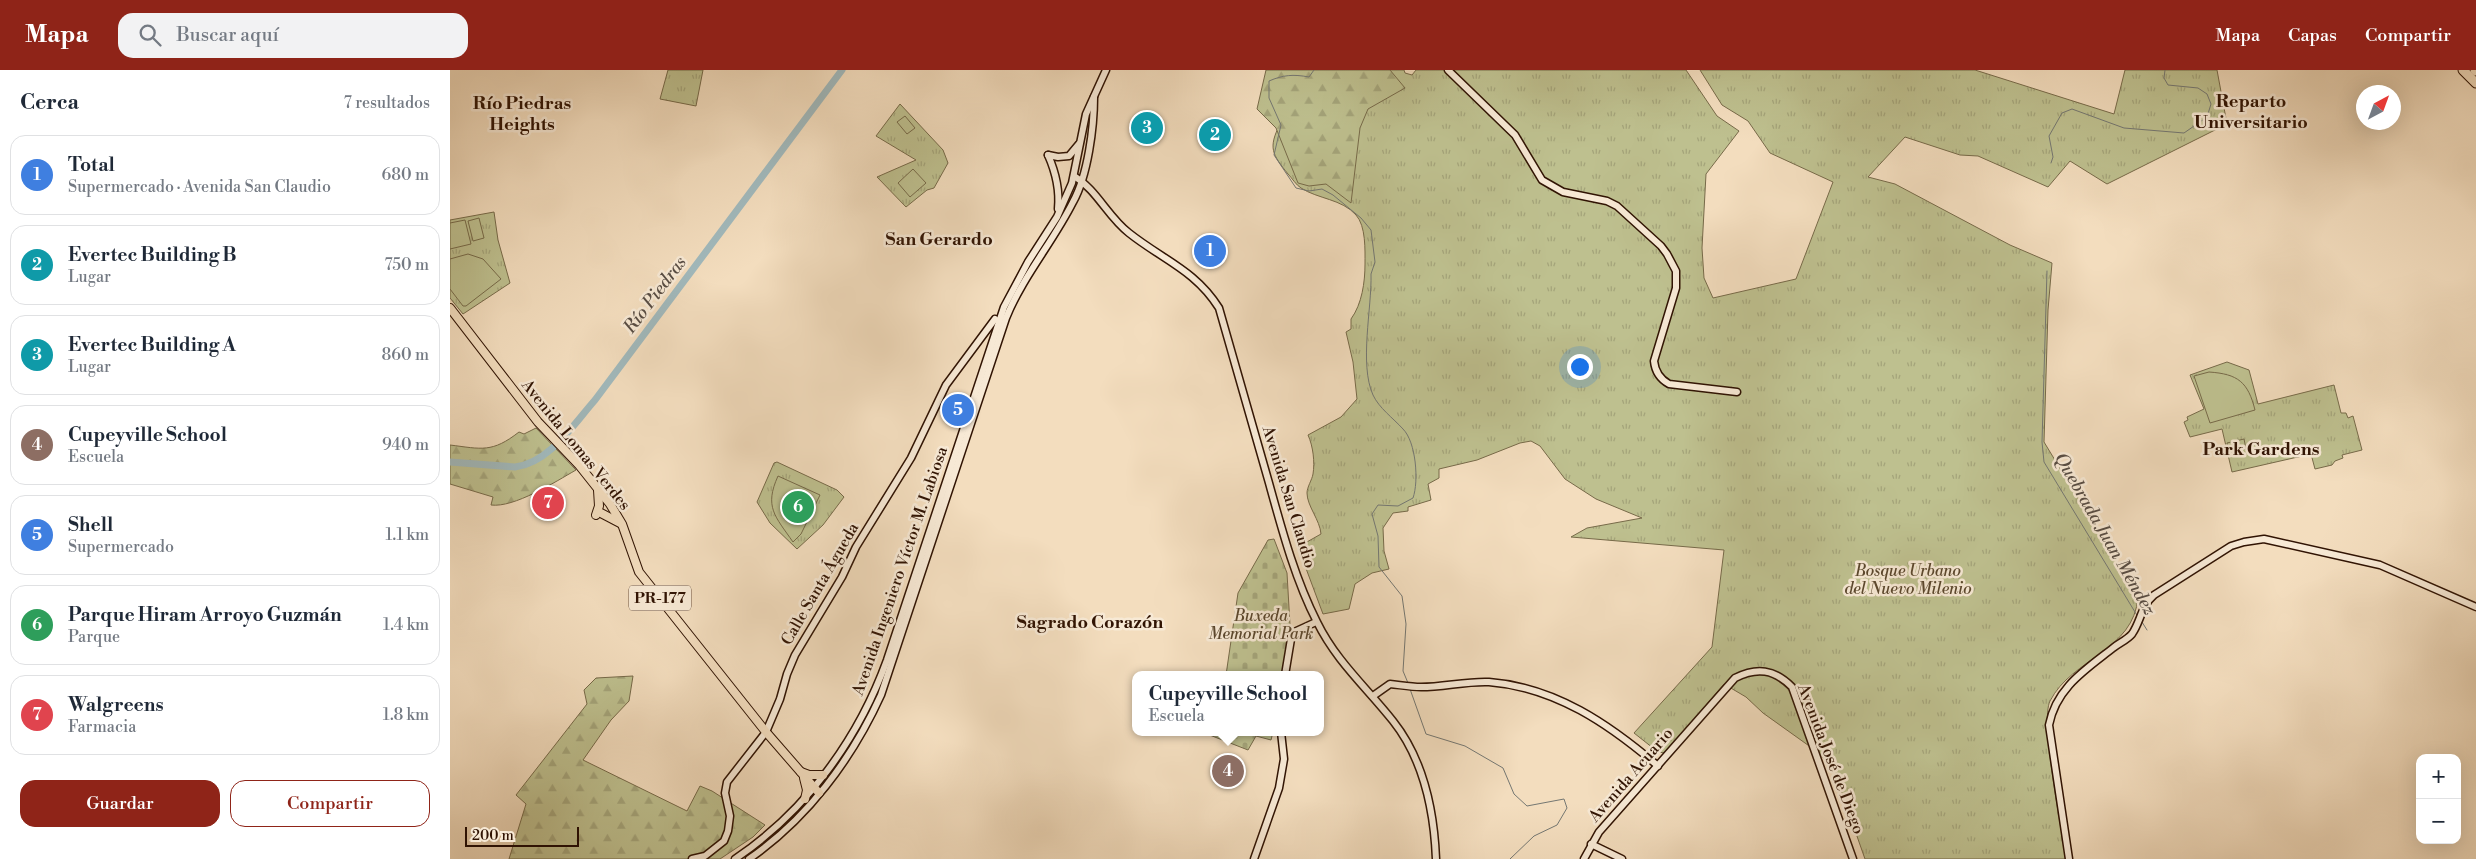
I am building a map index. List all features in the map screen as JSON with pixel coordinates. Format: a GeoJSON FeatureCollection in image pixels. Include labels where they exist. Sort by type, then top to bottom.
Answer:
{"type":"FeatureCollection","features":[{"type":"Feature","properties":{"kind":"highway"},"geometry":{"type":"LineString","coordinates":[[2463,70],[2476,83]]}},
{"type":"Feature","properties":{"kind":"main road","name":"Avenida Lomas Verdes"},"geometry":{"type":"LineString","coordinates":[[450,308],[546,430],[598,488],[623,526],[640,572],[766,732],[817,790]]}},
{"type":"Feature","properties":{"kind":"main road"},"geometry":{"type":"LineString","coordinates":[[598,488],[600,501],[597,514],[615,519],[623,526]]}},
{"type":"Feature","properties":{"kind":"main road"},"geometry":{"type":"LineString","coordinates":[[801,772],[809,775],[824,776]]}},
{"type":"Feature","properties":{"kind":"main road"},"geometry":{"type":"LineString","coordinates":[[801,772],[807,784],[805,798]]}},
{"type":"Feature","properties":{"kind":"street","name":"Avenida Ingeniero Víctor M. Labiosa"},"geometry":{"type":"LineString","coordinates":[[735,859],[768,836],[805,798],[817,790],[824,776],[858,725],[880,680],[1004,307],[1028,262],[1057,217],[1074,176],[1086,114],[1106,70]]}},
{"type":"Feature","properties":{"kind":"street"},"geometry":{"type":"LineString","coordinates":[[1448,70],[1515,135],[1542,180],[1563,192],[1607,201],[1617,206],[1661,246],[1672,261],[1676,271],[1676,288],[1654,361],[1655,368],[1663,380],[1669,384],[1737,392]]}},
{"type":"Feature","properties":{"kind":"street","name":"Avenida Ingeniero Víctor M. Labiosa"},"geometry":{"type":"LineString","coordinates":[[750,859],[785,831],[817,790],[837,771],[859,736],[881,695],[1006,318],[1022,284],[1067,214],[1082,182],[1093,118],[1094,96]]}},
{"type":"Feature","properties":{"kind":"street"},"geometry":{"type":"LineString","coordinates":[[1057,217],[1058,188],[1056,172],[1048,155],[1058,157],[1069,156],[1076,150],[1081,140]]}},
{"type":"Feature","properties":{"kind":"street","name":"Avenida San Claudio"},"geometry":{"type":"LineString","coordinates":[[1074,176],[1082,182],[1128,233],[1201,282],[1220,308],[1284,537],[1316,622],[1336,656],[1373,696],[1408,743],[1422,773],[1433,811],[1436,859]]}},
{"type":"Feature","properties":{"kind":"street","name":"Calle Santa Águeda"},"geometry":{"type":"LineString","coordinates":[[692,859],[705,856],[724,841],[728,831],[730,816],[725,793],[727,782],[766,732],[795,655],[842,577],[869,524],[911,458],[946,385],[995,319]]}},
{"type":"Feature","properties":{"kind":"street"},"geometry":{"type":"LineString","coordinates":[[2070,859],[2049,725],[2052,711],[2067,685],[2131,635],[2147,600],[2231,546],[2264,539],[2380,565],[2476,607]]}},
{"type":"Feature","properties":{"kind":"street"},"geometry":{"type":"LineString","coordinates":[[1285,671],[1292,633],[1316,622]]}},
{"type":"Feature","properties":{"kind":"street","name":"Avenida José de Diego"},"geometry":{"type":"LineString","coordinates":[[1704,714],[1735,678],[1747,672],[1763,670],[1783,678],[1792,687],[1853,859]]}},
{"type":"Feature","properties":{"kind":"street"},"geometry":{"type":"LineString","coordinates":[[1373,696],[1390,684],[1422,687],[1464,682],[1509,685],[1540,692],[1569,704],[1604,723],[1658,766]]}},
{"type":"Feature","properties":{"kind":"street","name":"Avenida Acuario"},"geometry":{"type":"LineString","coordinates":[[1584,859],[1599,832],[1704,714]]}},
{"type":"Feature","properties":{"kind":"street"},"geometry":{"type":"LineString","coordinates":[[1254,859],[1280,788],[1284,759],[1281,736]]}},
{"type":"Feature","properties":{"kind":"street"},"geometry":{"type":"LineString","coordinates":[[1591,844],[1622,859]]}},
{"type":"Feature","properties":{"kind":"green space"},"geometry":{"type":"Polygon","coordinates":[[[668,70],[703,70],[696,106],[660,99],[668,70]]]}},
{"type":"Feature","properties":{"kind":"green space"},"geometry":{"type":"Polygon","coordinates":[[[1266,70],[1390,70],[1405,88],[1368,109],[1360,128],[1351,203],[1326,184],[1309,186],[1298,183],[1276,128],[1257,109],[1266,70]]]}},
{"type":"Feature","properties":{"kind":"green space","name":"Bosque Urbano del Nuevo Milenio"},"geometry":{"type":"Polygon","coordinates":[[[1372,70],[1404,70],[1405,73],[1412,75],[1416,70],[1686,70],[1717,116],[1739,131],[1706,174],[1702,248],[1704,278],[1713,298],[1796,279],[1833,182],[1770,153],[1748,121],[1722,105],[1700,70],[1975,70],[2114,114],[2125,70],[2217,70],[2227,124],[2107,184],[2070,161],[2048,187],[1978,156],[1960,155],[1905,137],[1868,177],[1895,184],[2010,245],[2052,263],[2048,310],[2044,442],[2138,597],[2134,615],[2126,630],[2101,653],[2072,674],[2060,686],[2050,701],[2048,730],[2050,752],[2066,859],[1865,859],[1832,765],[1812,748],[1763,713],[1746,697],[1724,684],[1665,753],[1658,752],[1634,733],[1712,647],[1724,550],[1571,537],[1587,528],[1642,518],[1596,499],[1565,479],[1540,446],[1531,441],[1520,443],[1477,460],[1439,469],[1439,478],[1428,484],[1431,500],[1408,507],[1408,511],[1393,513],[1383,528],[1384,551],[1389,569],[1372,573],[1355,584],[1349,609],[1323,614],[1298,547],[1321,534],[1307,491],[1314,464],[1308,435],[1341,417],[1357,399],[1353,362],[1346,332],[1351,329],[1351,319],[1358,307],[1362,293],[1365,271],[1364,238],[1362,225],[1356,215],[1350,210],[1337,202],[1308,192],[1297,185],[1275,156],[1273,145],[1280,124],[1372,70]]]}},
{"type":"Feature","properties":{"kind":"green space"},"geometry":{"type":"Polygon","coordinates":[[[900,104],[943,150],[948,163],[934,188],[927,190],[906,207],[877,177],[916,160],[876,136],[900,104]]]}},
{"type":"Feature","properties":{"kind":"green space"},"geometry":{"type":"Polygon","coordinates":[[[905,116],[915,128],[907,134],[897,122],[905,116]]]}},
{"type":"Feature","properties":{"kind":"green space"},"geometry":{"type":"Polygon","coordinates":[[[913,169],[926,183],[910,197],[898,183],[913,169]]]}},
{"type":"Feature","properties":{"kind":"green space"},"geometry":{"type":"Polygon","coordinates":[[[494,212],[498,240],[510,283],[463,314],[450,298],[450,220],[494,212]]]}},
{"type":"Feature","properties":{"kind":"green space"},"geometry":{"type":"Polygon","coordinates":[[[479,218],[484,238],[473,241],[468,221],[479,218]]]}},
{"type":"Feature","properties":{"kind":"green space"},"geometry":{"type":"Polygon","coordinates":[[[465,220],[471,244],[450,249],[450,223],[465,220]]]}},
{"type":"Feature","properties":{"kind":"green space"},"geometry":{"type":"Polygon","coordinates":[[[468,254],[483,259],[501,279],[466,306],[463,306],[450,289],[450,259],[468,254]]]}},
{"type":"Feature","properties":{"kind":"green space"},"geometry":{"type":"Polygon","coordinates":[[[2227,362],[2249,370],[2258,404],[2334,385],[2341,413],[2346,413],[2348,418],[2353,416],[2362,450],[2342,455],[2343,458],[2335,461],[2332,465],[2315,469],[2311,454],[2232,472],[2222,429],[2190,437],[2184,422],[2188,420],[2187,417],[2204,409],[2190,375],[2227,362]]]}},
{"type":"Feature","properties":{"kind":"green space"},"geometry":{"type":"Polygon","coordinates":[[[2209,372],[2227,375],[2240,381],[2249,393],[2255,410],[2210,423],[2194,376],[2209,372]]]}},
{"type":"Feature","properties":{"kind":"green space"},"geometry":{"type":"Polygon","coordinates":[[[536,428],[576,470],[534,493],[500,505],[491,505],[493,497],[450,484],[450,445],[486,448],[510,439],[519,432],[524,434],[536,428]]]}},
{"type":"Feature","properties":{"kind":"green space"},"geometry":{"type":"Polygon","coordinates":[[[2244,439],[2246,449],[2229,452],[2227,443],[2244,439]]]}},
{"type":"Feature","properties":{"kind":"green space"},"geometry":{"type":"Polygon","coordinates":[[[777,462],[837,490],[844,497],[823,525],[797,549],[770,523],[757,502],[774,463],[777,462]]]}},
{"type":"Feature","properties":{"kind":"green space"},"geometry":{"type":"Polygon","coordinates":[[[778,476],[820,495],[801,534],[793,542],[777,518],[772,504],[772,496],[778,476]]]}},
{"type":"Feature","properties":{"kind":"green space","name":"Buxeda Memorial Park"},"geometry":{"type":"Polygon","coordinates":[[[1274,539],[1287,573],[1290,625],[1283,671],[1227,671],[1238,593],[1268,540],[1274,539]]]}},
{"type":"Feature","properties":{"kind":"green space"},"geometry":{"type":"Polygon","coordinates":[[[633,676],[629,701],[611,720],[583,760],[687,811],[700,786],[712,791],[765,825],[753,837],[720,859],[509,859],[526,804],[516,795],[587,704],[584,690],[596,678],[633,676]]]}},
{"type":"Feature","properties":{"kind":"green space"},"geometry":{"type":"Polygon","coordinates":[[[1212,736],[1256,736],[1248,750],[1212,736]]]}},
{"type":"Feature","properties":{"kind":"green space"},"geometry":{"type":"Polygon","coordinates":[[[1256,736],[1272,736],[1271,740],[1256,736]]]}},
{"type":"Feature","properties":{"kind":"waterway","name":"Río Piedras"},"geometry":{"type":"LineString","coordinates":[[450,462],[515,467],[539,458],[560,441],[595,400],[842,70]]}},
{"type":"Feature","properties":{"kind":"waterway"},"geometry":{"type":"LineString","coordinates":[[1314,70],[1309,77],[1288,76],[1269,81],[1269,98],[1281,125],[1274,155],[1296,188],[1309,191],[1322,189],[1333,195],[1361,218],[1371,230],[1375,262],[1371,274],[1366,352],[1369,382],[1373,395],[1379,404],[1407,435],[1411,443],[1416,472],[1413,498],[1398,506],[1378,505],[1372,514],[1378,536],[1379,567],[1402,596],[1406,624],[1403,671],[1408,683]]}},
{"type":"Feature","properties":{"kind":"waterway","name":"Quebrada Juan Méndez"},"geometry":{"type":"LineString","coordinates":[[2051,163],[2053,157],[2049,136],[2062,113],[2072,109],[2124,128],[2184,133],[2207,117],[2211,104],[2207,94],[2198,88],[2168,85],[2164,78],[2165,70]]}},
{"type":"Feature","properties":{"kind":"waterway","name":"Quebrada Juan Méndez"},"geometry":{"type":"LineString","coordinates":[[2047,271],[2042,442],[2044,462],[2138,617]]}},
{"type":"Feature","properties":{"kind":"waterway","name":"Quebrada Juan Méndez"},"geometry":{"type":"LineString","coordinates":[[2142,622],[2147,630]]}},
{"type":"Feature","properties":{"kind":"waterway"},"geometry":{"type":"LineString","coordinates":[[1410,689],[1426,734],[1465,746],[1503,768],[1514,794],[1527,806],[1564,799],[1567,808],[1557,825],[1534,836],[1510,859]]}},
{"type":"Feature","properties":{"kind":"place","name":"Evertec Building A"},"geometry":{"type":"Point","coordinates":[1147,128]}},
{"type":"Feature","properties":{"kind":"place","name":"Evertec Building B"},"geometry":{"type":"Point","coordinates":[1215,135]}},
{"type":"Feature","properties":{"kind":"place","name":"Total"},"geometry":{"type":"Point","coordinates":[1210,251]}},
{"type":"Feature","properties":{"kind":"place","name":"Shell"},"geometry":{"type":"Point","coordinates":[958,410]}},
{"type":"Feature","properties":{"kind":"place","name":"Walgreens"},"geometry":{"type":"Point","coordinates":[548,503]}},
{"type":"Feature","properties":{"kind":"place","name":"Parque Hiram Arroyo Guzmán"},"geometry":{"type":"Point","coordinates":[798,507]}},
{"type":"Feature","properties":{"kind":"place","name":"Cupeyville School"},"geometry":{"type":"Point","coordinates":[1228,771]}},
{"type":"Feature","properties":{"kind":"district","name":"Reparto Universitario"},"geometry":{"type":"Point","coordinates":[2251,111]}},
{"type":"Feature","properties":{"kind":"district","name":"Río Piedras Heights"},"geometry":{"type":"Point","coordinates":[522,113]}},
{"type":"Feature","properties":{"kind":"district","name":"San Gerardo"},"geometry":{"type":"Point","coordinates":[939,239]}},
{"type":"Feature","properties":{"kind":"district","name":"Park Gardens"},"geometry":{"type":"Point","coordinates":[2261,449]}},
{"type":"Feature","properties":{"kind":"district","name":"Sagrado Corazón"},"geometry":{"type":"Point","coordinates":[1090,622]}}]}
